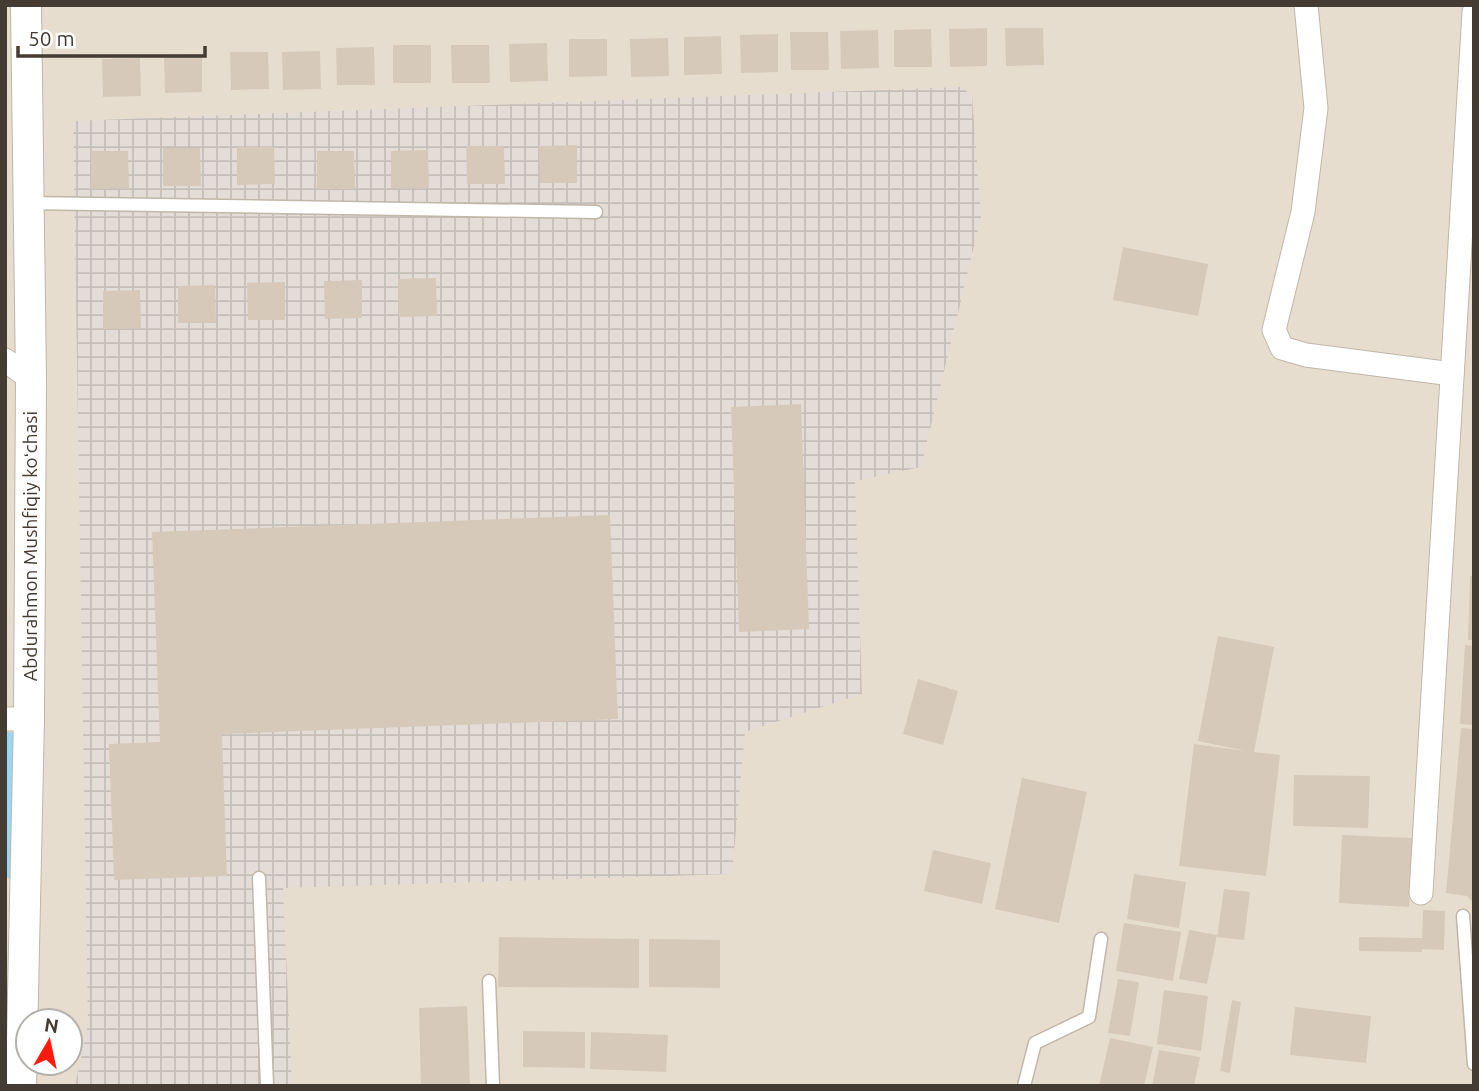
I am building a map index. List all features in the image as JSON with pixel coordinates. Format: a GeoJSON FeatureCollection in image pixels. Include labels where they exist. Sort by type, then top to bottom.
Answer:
{"type":"FeatureCollection","features":[{"type":"Feature","properties":{"kind":"street","name":"Abdurahmon Mushfiqiy koʻchasi"},"geometry":{"type":"LineString","coordinates":[[21,1086],[17,719],[31,379],[26,5]]}},
{"type":"Feature","properties":{"kind":"street"},"geometry":{"type":"LineString","coordinates":[[1306,5],[1316,108],[1303,212],[1274,330],[1278,341],[1282,348],[1306,355],[1452,374]]}},
{"type":"Feature","properties":{"kind":"street"},"geometry":{"type":"LineString","coordinates":[[1421,893],[1452,374],[1470,133],[1474,12]]}},
{"type":"Feature","properties":{"kind":"street"},"geometry":{"type":"LineString","coordinates":[[5,360],[31,379]]}},
{"type":"Feature","properties":{"kind":"lane"},"geometry":{"type":"LineString","coordinates":[[27,203],[596,212]]}},
{"type":"Feature","properties":{"kind":"lane"},"geometry":{"type":"LineString","coordinates":[[259,878],[267,1086]]}},
{"type":"Feature","properties":{"kind":"lane"},"geometry":{"type":"LineString","coordinates":[[1463,916],[1474,1064]]}},
{"type":"Feature","properties":{"kind":"lane"},"geometry":{"type":"LineString","coordinates":[[1024,1086],[1035,1043],[1089,1017],[1101,939]]}},
{"type":"Feature","properties":{"kind":"lane"},"geometry":{"type":"LineString","coordinates":[[489,981],[493,1086]]}},
{"type":"Feature","properties":{"kind":"shaded area"},"geometry":{"type":"Polygon","coordinates":[[[5,5],[1474,5],[1474,1086],[5,1086],[5,5]]]}},
{"type":"Feature","properties":{"kind":"shaded area"},"geometry":{"type":"Polygon","coordinates":[[[961,87],[972,95],[981,217],[921,467],[855,481],[862,694],[745,732],[732,874],[283,888],[292,1086],[75,1086],[77,1077],[84,1077],[84,1044],[88,1025],[73,121],[961,87]]]}},
{"type":"Feature","properties":{"kind":"building"},"geometry":{"type":"Polygon","coordinates":[[[987,28],[987,66],[950,67],[949,29],[987,28]]]}},
{"type":"Feature","properties":{"kind":"building"},"geometry":{"type":"Polygon","coordinates":[[[1005,28],[1043,28],[1044,65],[1006,66],[1005,28]]]}},
{"type":"Feature","properties":{"kind":"building"},"geometry":{"type":"Polygon","coordinates":[[[931,29],[932,67],[894,67],[894,30],[931,29]]]}},
{"type":"Feature","properties":{"kind":"building"},"geometry":{"type":"Polygon","coordinates":[[[878,30],[879,68],[841,69],[840,31],[878,30]]]}},
{"type":"Feature","properties":{"kind":"building"},"geometry":{"type":"Polygon","coordinates":[[[790,32],[828,32],[829,70],[791,70],[790,32]]]}},
{"type":"Feature","properties":{"kind":"building"},"geometry":{"type":"Polygon","coordinates":[[[778,34],[778,72],[741,73],[740,35],[778,34]]]}},
{"type":"Feature","properties":{"kind":"building"},"geometry":{"type":"Polygon","coordinates":[[[721,36],[722,74],[684,75],[684,37],[721,36]]]}},
{"type":"Feature","properties":{"kind":"building"},"geometry":{"type":"Polygon","coordinates":[[[668,38],[669,76],[631,77],[630,39],[668,38]]]}},
{"type":"Feature","properties":{"kind":"building"},"geometry":{"type":"Polygon","coordinates":[[[569,39],[607,39],[607,76],[569,77],[569,39]]]}},
{"type":"Feature","properties":{"kind":"building"},"geometry":{"type":"Polygon","coordinates":[[[547,43],[548,81],[510,82],[509,44],[547,43]]]}},
{"type":"Feature","properties":{"kind":"building"},"geometry":{"type":"Polygon","coordinates":[[[393,45],[431,45],[431,83],[393,83],[393,45]]]}},
{"type":"Feature","properties":{"kind":"building"},"geometry":{"type":"Polygon","coordinates":[[[451,45],[489,45],[490,83],[452,83],[451,45]]]}},
{"type":"Feature","properties":{"kind":"building"},"geometry":{"type":"Polygon","coordinates":[[[374,47],[375,85],[337,85],[336,48],[374,47]]]}},
{"type":"Feature","properties":{"kind":"building"},"geometry":{"type":"Polygon","coordinates":[[[320,51],[321,89],[283,90],[282,52],[320,51]]]}},
{"type":"Feature","properties":{"kind":"building"},"geometry":{"type":"Polygon","coordinates":[[[230,52],[268,52],[269,89],[231,90],[230,52]]]}},
{"type":"Feature","properties":{"kind":"building"},"geometry":{"type":"Polygon","coordinates":[[[202,54],[202,92],[165,93],[164,55],[202,54]]]}},
{"type":"Feature","properties":{"kind":"building"},"geometry":{"type":"Polygon","coordinates":[[[140,58],[141,96],[103,97],[102,59],[140,58]]]}},
{"type":"Feature","properties":{"kind":"building"},"geometry":{"type":"Polygon","coordinates":[[[577,145],[577,183],[540,183],[539,146],[577,145]]]}},
{"type":"Feature","properties":{"kind":"building"},"geometry":{"type":"Polygon","coordinates":[[[466,146],[504,146],[505,184],[467,184],[466,146]]]}},
{"type":"Feature","properties":{"kind":"building"},"geometry":{"type":"Polygon","coordinates":[[[237,147],[274,147],[275,184],[237,185],[237,147]]]}},
{"type":"Feature","properties":{"kind":"building"},"geometry":{"type":"Polygon","coordinates":[[[163,148],[200,148],[201,186],[163,186],[163,148]]]}},
{"type":"Feature","properties":{"kind":"building"},"geometry":{"type":"Polygon","coordinates":[[[428,150],[429,188],[391,188],[391,151],[428,150]]]}},
{"type":"Feature","properties":{"kind":"building"},"geometry":{"type":"Polygon","coordinates":[[[91,151],[128,151],[129,188],[91,189],[91,151]]]}},
{"type":"Feature","properties":{"kind":"building"},"geometry":{"type":"Polygon","coordinates":[[[317,151],[354,151],[355,189],[317,189],[317,151]]]}},
{"type":"Feature","properties":{"kind":"building"},"geometry":{"type":"Polygon","coordinates":[[[1123,247],[1208,264],[1198,316],[1113,300],[1123,247]]]}},
{"type":"Feature","properties":{"kind":"building"},"geometry":{"type":"Polygon","coordinates":[[[436,278],[437,316],[399,317],[398,279],[436,278]]]}},
{"type":"Feature","properties":{"kind":"building"},"geometry":{"type":"Polygon","coordinates":[[[362,280],[362,318],[325,319],[324,281],[362,280]]]}},
{"type":"Feature","properties":{"kind":"building"},"geometry":{"type":"Polygon","coordinates":[[[285,282],[285,320],[248,320],[247,283],[285,282]]]}},
{"type":"Feature","properties":{"kind":"building"},"geometry":{"type":"Polygon","coordinates":[[[215,285],[216,323],[178,323],[178,286],[215,285]]]}},
{"type":"Feature","properties":{"kind":"building"},"geometry":{"type":"Polygon","coordinates":[[[140,290],[141,328],[103,329],[103,291],[140,290]]]}},
{"type":"Feature","properties":{"kind":"building"},"geometry":{"type":"Polygon","coordinates":[[[801,404],[809,629],[739,632],[731,407],[801,404]]]}},
{"type":"Feature","properties":{"kind":"building"},"geometry":{"type":"Polygon","coordinates":[[[610,515],[618,719],[222,734],[227,876],[114,880],[109,744],[160,742],[152,532],[610,515]]]}},
{"type":"Feature","properties":{"kind":"building"},"geometry":{"type":"Polygon","coordinates":[[[1470,576],[1474,576],[1474,640],[1468,640],[1470,576]]]}},
{"type":"Feature","properties":{"kind":"building"},"geometry":{"type":"Polygon","coordinates":[[[1218,636],[1274,647],[1254,752],[1280,755],[1266,876],[1179,866],[1194,744],[1246,751],[1198,741],[1218,636]]]}},
{"type":"Feature","properties":{"kind":"building"},"geometry":{"type":"Polygon","coordinates":[[[1465,645],[1474,646],[1474,725],[1460,724],[1465,645]]]}},
{"type":"Feature","properties":{"kind":"building"},"geometry":{"type":"Polygon","coordinates":[[[918,679],[958,691],[943,745],[903,734],[918,679]]]}},
{"type":"Feature","properties":{"kind":"building"},"geometry":{"type":"Polygon","coordinates":[[[1461,728],[1474,729],[1474,904],[1467,896],[1446,893],[1461,728]]]}},
{"type":"Feature","properties":{"kind":"building"},"geometry":{"type":"Polygon","coordinates":[[[1294,775],[1370,776],[1368,828],[1293,826],[1294,775]]]}},
{"type":"Feature","properties":{"kind":"building"},"geometry":{"type":"Polygon","coordinates":[[[1022,778],[1087,792],[1059,923],[995,909],[1022,778]]]}},
{"type":"Feature","properties":{"kind":"building"},"geometry":{"type":"Polygon","coordinates":[[[1342,835],[1413,838],[1409,907],[1339,903],[1342,835]]]}},
{"type":"Feature","properties":{"kind":"building"},"geometry":{"type":"Polygon","coordinates":[[[933,850],[991,863],[982,904],[924,891],[933,850]]]}},
{"type":"Feature","properties":{"kind":"building"},"geometry":{"type":"Polygon","coordinates":[[[1134,874],[1186,882],[1179,928],[1127,919],[1134,874]]]}},
{"type":"Feature","properties":{"kind":"building"},"geometry":{"type":"Polygon","coordinates":[[[1224,889],[1250,892],[1244,940],[1217,937],[1224,889]]]}},
{"type":"Feature","properties":{"kind":"building"},"geometry":{"type":"Polygon","coordinates":[[[1423,910],[1445,911],[1444,950],[1359,951],[1359,937],[1422,938],[1423,910]]]}},
{"type":"Feature","properties":{"kind":"building"},"geometry":{"type":"Polygon","coordinates":[[[1124,923],[1181,932],[1173,981],[1116,971],[1124,923]]]}},
{"type":"Feature","properties":{"kind":"building"},"geometry":{"type":"Polygon","coordinates":[[[1189,930],[1217,935],[1207,984],[1179,979],[1189,930]]]}},
{"type":"Feature","properties":{"kind":"building"},"geometry":{"type":"Polygon","coordinates":[[[499,937],[639,939],[639,988],[498,987],[499,937]]]}},
{"type":"Feature","properties":{"kind":"building"},"geometry":{"type":"Polygon","coordinates":[[[649,939],[720,940],[720,988],[649,987],[649,939]]]}},
{"type":"Feature","properties":{"kind":"building"},"geometry":{"type":"Polygon","coordinates":[[[1118,979],[1139,982],[1130,1036],[1108,1033],[1118,979]]]}},
{"type":"Feature","properties":{"kind":"building"},"geometry":{"type":"Polygon","coordinates":[[[1164,990],[1208,996],[1201,1051],[1157,1044],[1164,990]]]}},
{"type":"Feature","properties":{"kind":"building"},"geometry":{"type":"Polygon","coordinates":[[[1232,1000],[1241,1002],[1230,1073],[1220,1071],[1232,1000]]]}},
{"type":"Feature","properties":{"kind":"building"},"geometry":{"type":"Polygon","coordinates":[[[467,1006],[470,1086],[421,1086],[419,1008],[467,1006]]]}},
{"type":"Feature","properties":{"kind":"building"},"geometry":{"type":"Polygon","coordinates":[[[1295,1007],[1371,1016],[1366,1063],[1290,1055],[1295,1007]]]}},
{"type":"Feature","properties":{"kind":"building"},"geometry":{"type":"Polygon","coordinates":[[[523,1031],[585,1032],[585,1068],[523,1067],[523,1031]]]}},
{"type":"Feature","properties":{"kind":"building"},"geometry":{"type":"Polygon","coordinates":[[[591,1032],[668,1035],[666,1072],[590,1069],[591,1032]]]}},
{"type":"Feature","properties":{"kind":"building"},"geometry":{"type":"Polygon","coordinates":[[[1110,1038],[1153,1047],[1144,1086],[1099,1086],[1110,1038]]]}},
{"type":"Feature","properties":{"kind":"building"},"geometry":{"type":"Polygon","coordinates":[[[1159,1050],[1200,1057],[1194,1086],[1152,1086],[1159,1050]]]}},
{"type":"Feature","properties":{"kind":"waterway"},"geometry":{"type":"LineString","coordinates":[[8,745],[13,866]]}}]}
